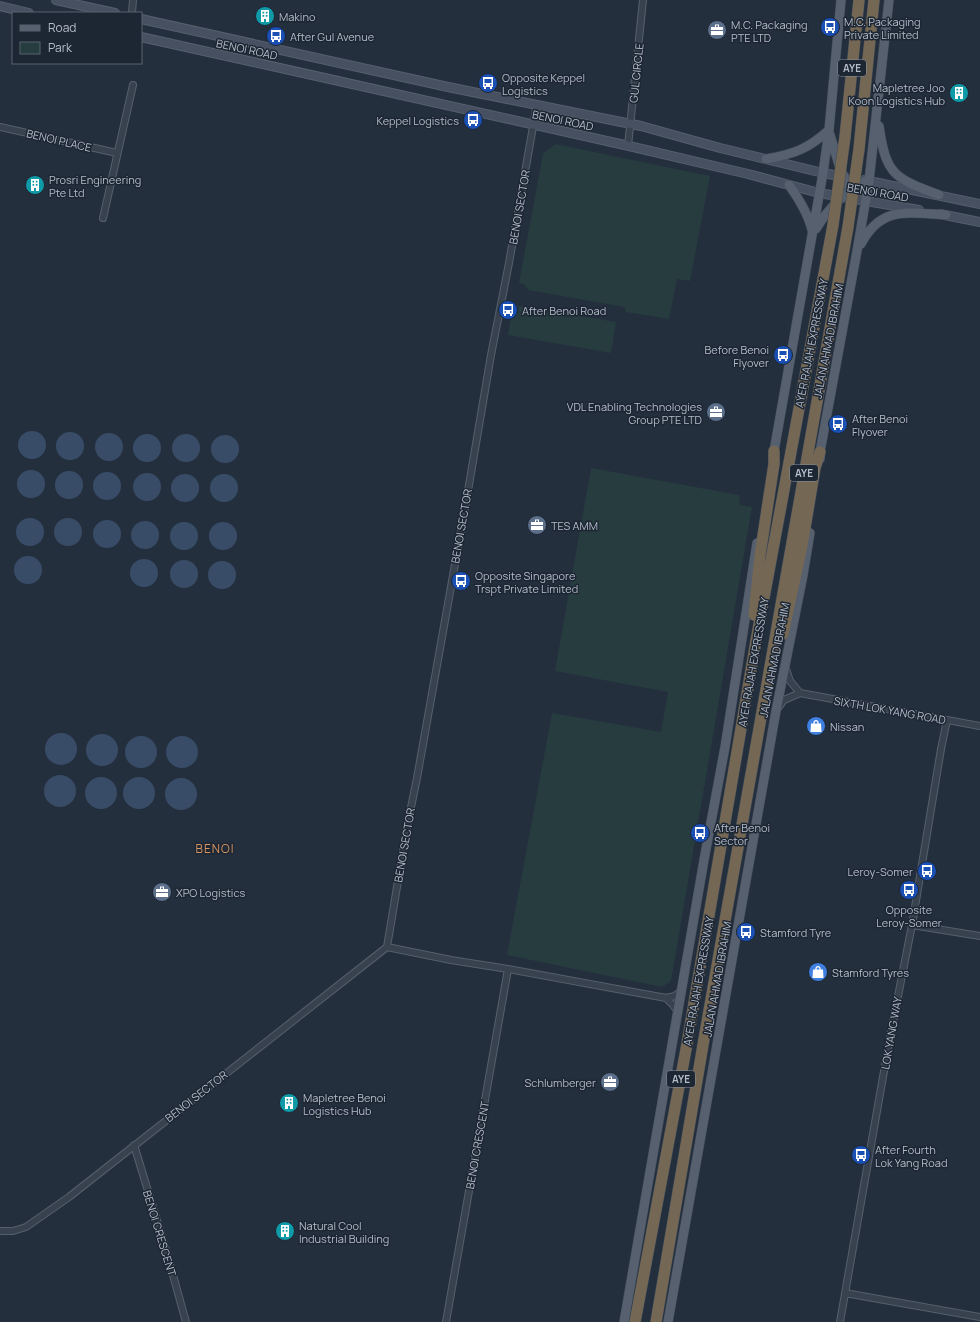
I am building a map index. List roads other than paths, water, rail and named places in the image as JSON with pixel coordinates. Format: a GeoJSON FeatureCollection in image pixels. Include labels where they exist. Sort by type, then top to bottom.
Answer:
{"type":"FeatureCollection","features":[{"type":"Feature","properties":{"kind":"highway","name":"AYER RAJAH EXPRESSWAY"},"geometry":{"type":"LineString","coordinates":[[635,1322],[687,1044],[756,641],[833,225],[845,137],[859,0]]}},
{"type":"Feature","properties":{"kind":"highway","name":"AYER RAJAH EXPRESSWAY"},"geometry":{"type":"LineString","coordinates":[[658,1318],[704,1040],[848,227],[859,149],[874,0]]}},
{"type":"Feature","properties":{"kind":"highway"},"geometry":{"type":"LineString","coordinates":[[756,641],[753,631],[756,592],[760,555],[772,484],[774,451]]}},
{"type":"Feature","properties":{"kind":"highway"},"geometry":{"type":"LineString","coordinates":[[761,719],[777,664],[802,546],[815,468],[820,452]]}},
{"type":"Feature","properties":{"kind":"main road"},"geometry":{"type":"LineString","coordinates":[[56,0],[110,12]]}},
{"type":"Feature","properties":{"kind":"main road"},"geometry":{"type":"LineString","coordinates":[[624,1322],[703,862],[725,747],[751,574],[813,234],[829,130],[841,0]]}},
{"type":"Feature","properties":{"kind":"main road","name":"JALAN AHMAD IBRAHIM"},"geometry":{"type":"LineString","coordinates":[[668,1322],[776,711],[803,576],[820,468],[820,452],[858,251],[877,115],[889,0]]}},
{"type":"Feature","properties":{"kind":"main road"},"geometry":{"type":"LineString","coordinates":[[0,6],[25,12]]}},
{"type":"Feature","properties":{"kind":"main road","name":"BENOI ROAD"},"geometry":{"type":"LineString","coordinates":[[142,19],[448,87],[630,124],[823,173],[855,178],[980,204]]}},
{"type":"Feature","properties":{"kind":"main road","name":"BENOI ROAD"},"geometry":{"type":"LineString","coordinates":[[142,37],[628,146],[748,174],[819,193],[846,193],[865,201],[980,222]]}},
{"type":"Feature","properties":{"kind":"main road"},"geometry":{"type":"LineString","coordinates":[[877,115],[884,153],[892,170],[906,182],[939,195]]}},
{"type":"Feature","properties":{"kind":"main road"},"geometry":{"type":"LineString","coordinates":[[766,159],[788,155],[807,147],[817,141],[829,130]]}},
{"type":"Feature","properties":{"kind":"main road"},"geometry":{"type":"LineString","coordinates":[[829,130],[839,176],[858,221],[860,234]]}},
{"type":"Feature","properties":{"kind":"main road"},"geometry":{"type":"LineString","coordinates":[[813,234],[826,214],[846,193],[872,154]]}},
{"type":"Feature","properties":{"kind":"main road"},"geometry":{"type":"LineString","coordinates":[[846,193],[868,181]]}},
{"type":"Feature","properties":{"kind":"main road"},"geometry":{"type":"LineString","coordinates":[[789,186],[806,211],[811,223],[813,234]]}},
{"type":"Feature","properties":{"kind":"main road"},"geometry":{"type":"LineString","coordinates":[[858,251],[867,232],[884,218],[904,213],[946,215]]}},
{"type":"Feature","properties":{"kind":"street"},"geometry":{"type":"LineString","coordinates":[[132,12],[133,0]]}},
{"type":"Feature","properties":{"kind":"street","name":"GUL CIRCLE"},"geometry":{"type":"LineString","coordinates":[[628,146],[643,0]]}},
{"type":"Feature","properties":{"kind":"street"},"geometry":{"type":"LineString","coordinates":[[103,218],[133,85]]}},
{"type":"Feature","properties":{"kind":"street","name":"BENOI SECTOR"},"geometry":{"type":"LineString","coordinates":[[0,1231],[20,1230],[33,1223],[69,1197],[386,947],[468,491],[490,355],[509,263],[537,104]]}},
{"type":"Feature","properties":{"kind":"street","name":"BENOI PLACE"},"geometry":{"type":"LineString","coordinates":[[0,127],[117,153]]}},
{"type":"Feature","properties":{"kind":"street"},"geometry":{"type":"LineString","coordinates":[[776,711],[784,700],[800,693],[790,681],[786,667]]}},
{"type":"Feature","properties":{"kind":"street","name":"SIXTH LOK YANG ROAD"},"geometry":{"type":"LineString","coordinates":[[800,693],[980,726]]}},
{"type":"Feature","properties":{"kind":"street","name":"LOK YANG WAY"},"geometry":{"type":"LineString","coordinates":[[840,1322],[890,1037],[912,925],[947,720]]}},
{"type":"Feature","properties":{"kind":"street"},"geometry":{"type":"LineString","coordinates":[[912,925],[980,936]]}},
{"type":"Feature","properties":{"kind":"street"},"geometry":{"type":"LineString","coordinates":[[386,947],[666,998],[675,996],[682,990]]}},
{"type":"Feature","properties":{"kind":"street","name":"BENOI CRESCENT"},"geometry":{"type":"LineString","coordinates":[[446,1322],[508,969]]}},
{"type":"Feature","properties":{"kind":"street"},"geometry":{"type":"LineString","coordinates":[[666,998],[674,1005],[678,1012]]}},
{"type":"Feature","properties":{"kind":"street","name":"BENOI CRESCENT"},"geometry":{"type":"LineString","coordinates":[[134,1145],[186,1322]]}},
{"type":"Feature","properties":{"kind":"street"},"geometry":{"type":"LineString","coordinates":[[845,1293],[980,1317]]}},
{"type":"Feature","properties":{"kind":"water"},"geometry":{"type":"Polygon","coordinates":[[[32,431],[42,435],[46,445],[42,455],[32,459],[22,455],[18,445],[22,435],[32,431]]]}},
{"type":"Feature","properties":{"kind":"water"},"geometry":{"type":"Polygon","coordinates":[[[70,432],[80,436],[84,446],[80,456],[70,460],[60,456],[56,446],[60,436],[70,432]]]}},
{"type":"Feature","properties":{"kind":"water"},"geometry":{"type":"Polygon","coordinates":[[[109,433],[119,437],[123,447],[119,457],[109,461],[99,457],[95,447],[99,437],[109,433]]]}},
{"type":"Feature","properties":{"kind":"water"},"geometry":{"type":"Polygon","coordinates":[[[147,434],[157,438],[161,448],[157,458],[147,462],[137,458],[133,448],[137,438],[147,434]]]}},
{"type":"Feature","properties":{"kind":"water"},"geometry":{"type":"Polygon","coordinates":[[[186,434],[196,438],[200,448],[196,458],[186,462],[176,458],[172,448],[176,438],[186,434]]]}},
{"type":"Feature","properties":{"kind":"water"},"geometry":{"type":"Polygon","coordinates":[[[225,435],[235,439],[239,449],[235,459],[225,463],[215,459],[211,449],[215,439],[225,435]]]}},
{"type":"Feature","properties":{"kind":"water"},"geometry":{"type":"Polygon","coordinates":[[[31,470],[41,474],[45,484],[41,494],[31,498],[21,494],[17,484],[21,474],[31,470]]]}},
{"type":"Feature","properties":{"kind":"water"},"geometry":{"type":"Polygon","coordinates":[[[69,471],[79,475],[83,485],[79,495],[69,499],[59,495],[55,485],[59,475],[69,471]]]}},
{"type":"Feature","properties":{"kind":"water"},"geometry":{"type":"Polygon","coordinates":[[[107,472],[117,476],[121,486],[117,496],[107,500],[97,496],[93,486],[97,476],[107,472]]]}},
{"type":"Feature","properties":{"kind":"water"},"geometry":{"type":"Polygon","coordinates":[[[147,473],[157,477],[161,487],[157,497],[147,501],[137,497],[133,487],[137,477],[147,473]]]}},
{"type":"Feature","properties":{"kind":"water"},"geometry":{"type":"Polygon","coordinates":[[[185,474],[195,478],[199,488],[195,498],[185,502],[175,498],[171,488],[175,478],[185,474]]]}},
{"type":"Feature","properties":{"kind":"water"},"geometry":{"type":"Polygon","coordinates":[[[224,474],[234,478],[238,488],[234,498],[224,502],[214,498],[210,488],[214,478],[224,474]]]}},
{"type":"Feature","properties":{"kind":"water"},"geometry":{"type":"Polygon","coordinates":[[[30,518],[40,522],[44,532],[40,542],[30,546],[20,542],[16,532],[20,522],[30,518]]]}},
{"type":"Feature","properties":{"kind":"water"},"geometry":{"type":"Polygon","coordinates":[[[68,518],[78,522],[82,532],[78,542],[68,546],[58,542],[54,532],[58,522],[68,518]]]}},
{"type":"Feature","properties":{"kind":"water"},"geometry":{"type":"Polygon","coordinates":[[[107,520],[117,524],[121,534],[117,544],[107,548],[97,544],[93,534],[97,524],[107,520]]]}},
{"type":"Feature","properties":{"kind":"water"},"geometry":{"type":"Polygon","coordinates":[[[145,521],[155,525],[159,535],[155,545],[145,549],[135,545],[131,535],[135,525],[145,521]]]}},
{"type":"Feature","properties":{"kind":"water"},"geometry":{"type":"Polygon","coordinates":[[[184,522],[194,526],[198,536],[194,546],[184,550],[174,546],[170,536],[174,526],[184,522]]]}},
{"type":"Feature","properties":{"kind":"water"},"geometry":{"type":"Polygon","coordinates":[[[223,522],[233,526],[237,536],[233,546],[223,550],[213,546],[209,536],[213,526],[223,522]]]}},
{"type":"Feature","properties":{"kind":"water"},"geometry":{"type":"Polygon","coordinates":[[[28,556],[38,560],[42,570],[38,580],[28,584],[18,580],[14,570],[18,560],[28,556]]]}},
{"type":"Feature","properties":{"kind":"water"},"geometry":{"type":"Polygon","coordinates":[[[144,559],[154,563],[158,573],[154,583],[144,587],[134,583],[130,573],[134,563],[144,559]]]}},
{"type":"Feature","properties":{"kind":"water"},"geometry":{"type":"Polygon","coordinates":[[[184,560],[194,564],[198,574],[194,584],[184,588],[174,584],[170,574],[174,564],[184,560]]]}},
{"type":"Feature","properties":{"kind":"water"},"geometry":{"type":"Polygon","coordinates":[[[222,561],[232,565],[236,575],[232,585],[222,589],[212,585],[208,575],[212,565],[222,561]]]}},
{"type":"Feature","properties":{"kind":"water"},"geometry":{"type":"Polygon","coordinates":[[[58,733],[64,733],[74,740],[77,749],[76,755],[70,762],[64,765],[58,765],[48,758],[45,752],[45,746],[52,736],[58,733]]]}},
{"type":"Feature","properties":{"kind":"water"},"geometry":{"type":"Polygon","coordinates":[[[99,734],[105,734],[115,741],[118,750],[117,756],[111,763],[105,766],[99,766],[89,759],[86,753],[86,747],[93,737],[99,734]]]}},
{"type":"Feature","properties":{"kind":"water"},"geometry":{"type":"Polygon","coordinates":[[[138,736],[144,736],[154,743],[157,752],[156,758],[150,765],[144,768],[138,768],[128,761],[125,755],[125,749],[132,739],[138,736]]]}},
{"type":"Feature","properties":{"kind":"water"},"geometry":{"type":"Polygon","coordinates":[[[179,736],[185,736],[195,743],[198,752],[197,758],[191,765],[185,768],[179,768],[169,761],[166,755],[166,749],[173,739],[179,736]]]}},
{"type":"Feature","properties":{"kind":"water"},"geometry":{"type":"Polygon","coordinates":[[[57,775],[63,775],[73,782],[76,791],[75,797],[69,804],[63,807],[57,807],[47,800],[44,794],[44,788],[51,778],[57,775]]]}},
{"type":"Feature","properties":{"kind":"water"},"geometry":{"type":"Polygon","coordinates":[[[98,777],[104,777],[114,784],[117,793],[116,799],[110,806],[104,809],[98,809],[88,802],[85,796],[85,790],[92,780],[98,777]]]}},
{"type":"Feature","properties":{"kind":"water"},"geometry":{"type":"Polygon","coordinates":[[[136,777],[142,777],[152,784],[155,793],[154,799],[148,806],[142,809],[136,809],[126,802],[123,796],[123,790],[130,780],[136,777]]]}},
{"type":"Feature","properties":{"kind":"water"},"geometry":{"type":"Polygon","coordinates":[[[178,778],[184,778],[194,785],[197,794],[196,800],[190,807],[184,810],[178,810],[168,803],[165,797],[165,791],[172,781],[178,778]]]}},
{"type":"Feature","properties":{"kind":"place","name":"Makino"},"geometry":{"type":"Point","coordinates":[265,16]}},
{"type":"Feature","properties":{"kind":"place","name":"M.C. Packaging Private Limited"},"geometry":{"type":"Point","coordinates":[830,27]}},
{"type":"Feature","properties":{"kind":"place","name":"M.C. Packaging PTE LTD"},"geometry":{"type":"Point","coordinates":[717,30]}},
{"type":"Feature","properties":{"kind":"place","name":"After Gul Avenue"},"geometry":{"type":"Point","coordinates":[276,36]}},
{"type":"Feature","properties":{"kind":"place","name":"Opposite Keppel Logistics"},"geometry":{"type":"Point","coordinates":[488,83]}},
{"type":"Feature","properties":{"kind":"place","name":"Mapletree Joo Koon Logistics Hub"},"geometry":{"type":"Point","coordinates":[959,93]}},
{"type":"Feature","properties":{"kind":"place","name":"Keppel Logistics"},"geometry":{"type":"Point","coordinates":[473,120]}},
{"type":"Feature","properties":{"kind":"place","name":"Prosri Engineering Pte Ltd"},"geometry":{"type":"Point","coordinates":[35,185]}},
{"type":"Feature","properties":{"kind":"place","name":"After Benoi Road"},"geometry":{"type":"Point","coordinates":[508,310]}},
{"type":"Feature","properties":{"kind":"place","name":"Before Benoi Flyover"},"geometry":{"type":"Point","coordinates":[783,355]}},
{"type":"Feature","properties":{"kind":"place","name":"VDL Enabling Technologies Group PTE LTD"},"geometry":{"type":"Point","coordinates":[716,412]}},
{"type":"Feature","properties":{"kind":"place","name":"After Benoi Flyover"},"geometry":{"type":"Point","coordinates":[838,424]}},
{"type":"Feature","properties":{"kind":"place","name":"TES AMM"},"geometry":{"type":"Point","coordinates":[537,525]}},
{"type":"Feature","properties":{"kind":"place","name":"Opposite Singapore Trspt Private Limited"},"geometry":{"type":"Point","coordinates":[461,581]}},
{"type":"Feature","properties":{"kind":"place","name":"Nissan"},"geometry":{"type":"Point","coordinates":[816,726]}},
{"type":"Feature","properties":{"kind":"place","name":"After Benoi Sector"},"geometry":{"type":"Point","coordinates":[700,833]}},
{"type":"Feature","properties":{"kind":"place","name":"Leroy-Somer"},"geometry":{"type":"Point","coordinates":[927,871]}},
{"type":"Feature","properties":{"kind":"place","name":"Opposite Leroy-Somer"},"geometry":{"type":"Point","coordinates":[909,890]}},
{"type":"Feature","properties":{"kind":"place","name":"XPO Logistics"},"geometry":{"type":"Point","coordinates":[162,892]}},
{"type":"Feature","properties":{"kind":"place","name":"Stamford Tyre"},"geometry":{"type":"Point","coordinates":[746,932]}},
{"type":"Feature","properties":{"kind":"place","name":"Stamford Tyres"},"geometry":{"type":"Point","coordinates":[818,972]}},
{"type":"Feature","properties":{"kind":"place","name":"Schlumberger"},"geometry":{"type":"Point","coordinates":[610,1082]}},
{"type":"Feature","properties":{"kind":"place","name":"Mapletree Benoi Logistics Hub"},"geometry":{"type":"Point","coordinates":[289,1103]}},
{"type":"Feature","properties":{"kind":"place","name":"After Fourth Lok Yang Road"},"geometry":{"type":"Point","coordinates":[861,1155]}},
{"type":"Feature","properties":{"kind":"place","name":"Natural Cool Industrial Building"},"geometry":{"type":"Point","coordinates":[285,1231]}},
{"type":"Feature","properties":{"kind":"district","name":"BENOI"},"geometry":{"type":"Point","coordinates":[215,848]}}]}
